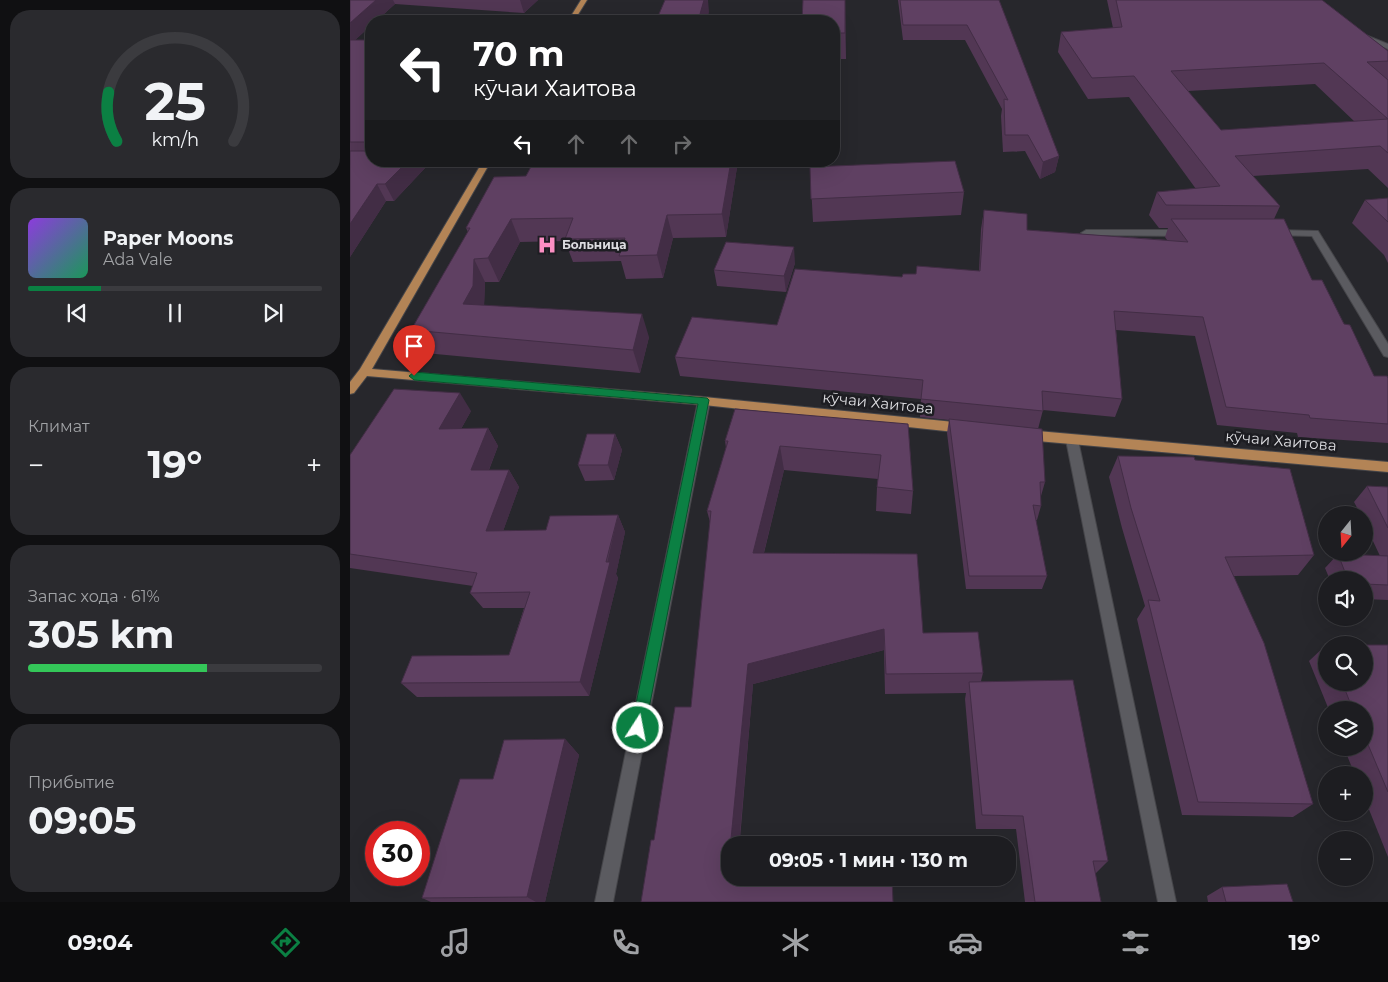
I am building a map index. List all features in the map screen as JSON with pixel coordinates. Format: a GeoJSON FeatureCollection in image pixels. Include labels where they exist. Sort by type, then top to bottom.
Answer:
{"type":"FeatureCollection","features":[{"type":"Feature","properties":{"kind":"main road"},"geometry":{"type":"LineString","coordinates":[[575,15],[584,0]]}},
{"type":"Feature","properties":{"kind":"main road"},"geometry":{"type":"LineString","coordinates":[[350,390],[364,372],[484,167]]}},
{"type":"Feature","properties":{"kind":"main road","name":"кӯчаи Хаитова"},"geometry":{"type":"LineString","coordinates":[[364,372],[704,400],[975,429]]}},
{"type":"Feature","properties":{"kind":"main road","name":"кӯчаи Хаитова"},"geometry":{"type":"LineString","coordinates":[[1014,434],[1388,467]]}},
{"type":"Feature","properties":{"kind":"street"},"geometry":{"type":"LineString","coordinates":[[1355,32],[1388,47]]}},
{"type":"Feature","properties":{"kind":"street"},"geometry":{"type":"LineString","coordinates":[[1265,233],[1315,232],[1388,353]]}},
{"type":"Feature","properties":{"kind":"street"},"geometry":{"type":"LineString","coordinates":[[1086,233],[1195,233]]}},
{"type":"Feature","properties":{"kind":"street"},"geometry":{"type":"LineString","coordinates":[[604,902],[704,400]]}},
{"type":"Feature","properties":{"kind":"street"},"geometry":{"type":"LineString","coordinates":[[1072,440],[1166,902]]}},
{"type":"Feature","properties":{"kind":"building"},"geometry":{"type":"Polygon","coordinates":[[[350,0],[376,0],[350,23],[350,0]]]}},
{"type":"Feature","properties":{"kind":"building"},"geometry":{"type":"Polygon","coordinates":[[[665,0],[704,0],[700,15],[659,15],[665,0]]]}},
{"type":"Feature","properties":{"kind":"building"},"geometry":{"type":"Polygon","coordinates":[[[803,0],[845,0],[845,33],[840,33],[840,15],[802,15],[803,0]]]}},
{"type":"Feature","properties":{"kind":"building"},"geometry":{"type":"Polygon","coordinates":[[[900,0],[999,0],[1059,156],[1043,162],[1028,135],[1005,135],[1004,99],[1008,100],[967,25],[903,25],[900,0]]]}},
{"type":"Feature","properties":{"kind":"building"},"geometry":{"type":"Polygon","coordinates":[[[1116,0],[1322,0],[1388,51],[1388,61],[1367,62],[1388,80],[1388,119],[1388,153],[1380,146],[1235,156],[1280,206],[1166,205],[1157,192],[1220,186],[1134,76],[1092,78],[1061,32],[1122,27],[1116,0]],[[1324,63],[1171,71],[1221,130],[1388,119],[1324,63]]]}},
{"type":"Feature","properties":{"kind":"building"},"geometry":{"type":"Polygon","coordinates":[[[350,40],[365,40],[365,142],[350,142],[350,40]]]}},
{"type":"Feature","properties":{"kind":"building"},"geometry":{"type":"Polygon","coordinates":[[[350,151],[365,151],[365,167],[402,167],[385,184],[377,184],[350,224],[350,151]]]}},
{"type":"Feature","properties":{"kind":"building"},"geometry":{"type":"Polygon","coordinates":[[[955,161],[964,192],[811,199],[810,167],[955,161]]]}},
{"type":"Feature","properties":{"kind":"building"},"geometry":{"type":"Polygon","coordinates":[[[531,167],[730,167],[722,214],[667,215],[657,255],[619,256],[625,238],[565,239],[573,218],[511,219],[488,258],[474,259],[473,286],[463,304],[642,314],[633,350],[411,330],[470,228],[466,228],[494,177],[526,176],[531,167]]]}},
{"type":"Feature","properties":{"kind":"building"},"geometry":{"type":"Polygon","coordinates":[[[1388,198],[1388,222],[1365,200],[1388,198]]]}},
{"type":"Feature","properties":{"kind":"building"},"geometry":{"type":"Polygon","coordinates":[[[984,210],[1027,214],[1027,230],[1188,242],[1171,219],[1284,219],[1312,280],[1322,280],[1344,324],[1350,325],[1374,376],[1387,376],[1388,424],[1310,418],[1309,415],[1226,407],[1203,317],[1114,311],[1122,399],[1042,391],[1043,411],[921,399],[923,380],[675,357],[692,317],[777,325],[795,269],[902,277],[903,274],[916,274],[917,266],[980,271],[984,210]]]}},
{"type":"Feature","properties":{"kind":"building"},"geometry":{"type":"Polygon","coordinates":[[[726,242],[794,247],[784,276],[714,270],[726,242]]]}},
{"type":"Feature","properties":{"kind":"building"},"geometry":{"type":"Polygon","coordinates":[[[394,389],[460,393],[439,429],[488,428],[471,470],[509,470],[486,531],[546,530],[550,516],[618,515],[606,562],[610,562],[580,682],[401,683],[412,656],[509,655],[530,592],[470,593],[477,573],[350,554],[350,455],[394,389]]]}},
{"type":"Feature","properties":{"kind":"building"},"geometry":{"type":"Polygon","coordinates":[[[735,409],[908,424],[913,491],[877,487],[881,455],[780,446],[753,553],[917,554],[923,633],[978,632],[983,673],[886,674],[884,629],[748,664],[731,836],[721,836],[721,886],[892,886],[893,902],[641,902],[651,840],[654,840],[675,707],[691,707],[711,511],[707,511],[728,441],[725,441],[735,409]]]}},
{"type":"Feature","properties":{"kind":"building"},"geometry":{"type":"Polygon","coordinates":[[[949,419],[1042,429],[1045,482],[1040,482],[1041,506],[1033,505],[1047,576],[969,576],[949,419]]]}},
{"type":"Feature","properties":{"kind":"building"},"geometry":{"type":"Polygon","coordinates":[[[587,434],[615,434],[608,465],[578,465],[587,434]]]}},
{"type":"Feature","properties":{"kind":"building"},"geometry":{"type":"Polygon","coordinates":[[[1118,456],[1194,457],[1195,460],[1290,469],[1314,555],[1225,557],[1264,643],[1313,804],[1198,802],[1148,600],[1160,601],[1131,508],[1118,456]]]}},
{"type":"Feature","properties":{"kind":"building"},"geometry":{"type":"Polygon","coordinates":[[[1367,486],[1388,487],[1388,528],[1367,486]]]}},
{"type":"Feature","properties":{"kind":"building"},"geometry":{"type":"Polygon","coordinates":[[[1373,555],[1388,556],[1388,585],[1373,584],[1373,571],[1345,571],[1341,561],[1373,561],[1373,555]]]}},
{"type":"Feature","properties":{"kind":"building"},"geometry":{"type":"Polygon","coordinates":[[[1373,645],[1388,645],[1388,792],[1373,756],[1373,701],[1349,701],[1346,691],[1373,691],[1373,645]]]}},
{"type":"Feature","properties":{"kind":"building"},"geometry":{"type":"Polygon","coordinates":[[[1073,680],[1108,861],[1093,861],[1101,902],[1035,902],[1023,816],[982,815],[969,682],[1073,680]]]}},
{"type":"Feature","properties":{"kind":"building"},"geometry":{"type":"Polygon","coordinates":[[[565,739],[527,897],[422,898],[426,886],[430,886],[430,873],[460,779],[493,779],[504,740],[565,739]]]}},
{"type":"Feature","properties":{"kind":"building"},"geometry":{"type":"Polygon","coordinates":[[[1287,884],[1293,902],[1226,902],[1222,887],[1287,884]]]}},
{"type":"Feature","properties":{"kind":"place","name":"Больница"},"geometry":{"type":"Point","coordinates":[547,245]}},
{"type":"Feature","properties":{"kind":"route"},"geometry":{"type":"LineString","coordinates":[[414,376],[704,400],[638,728]]}}]}
